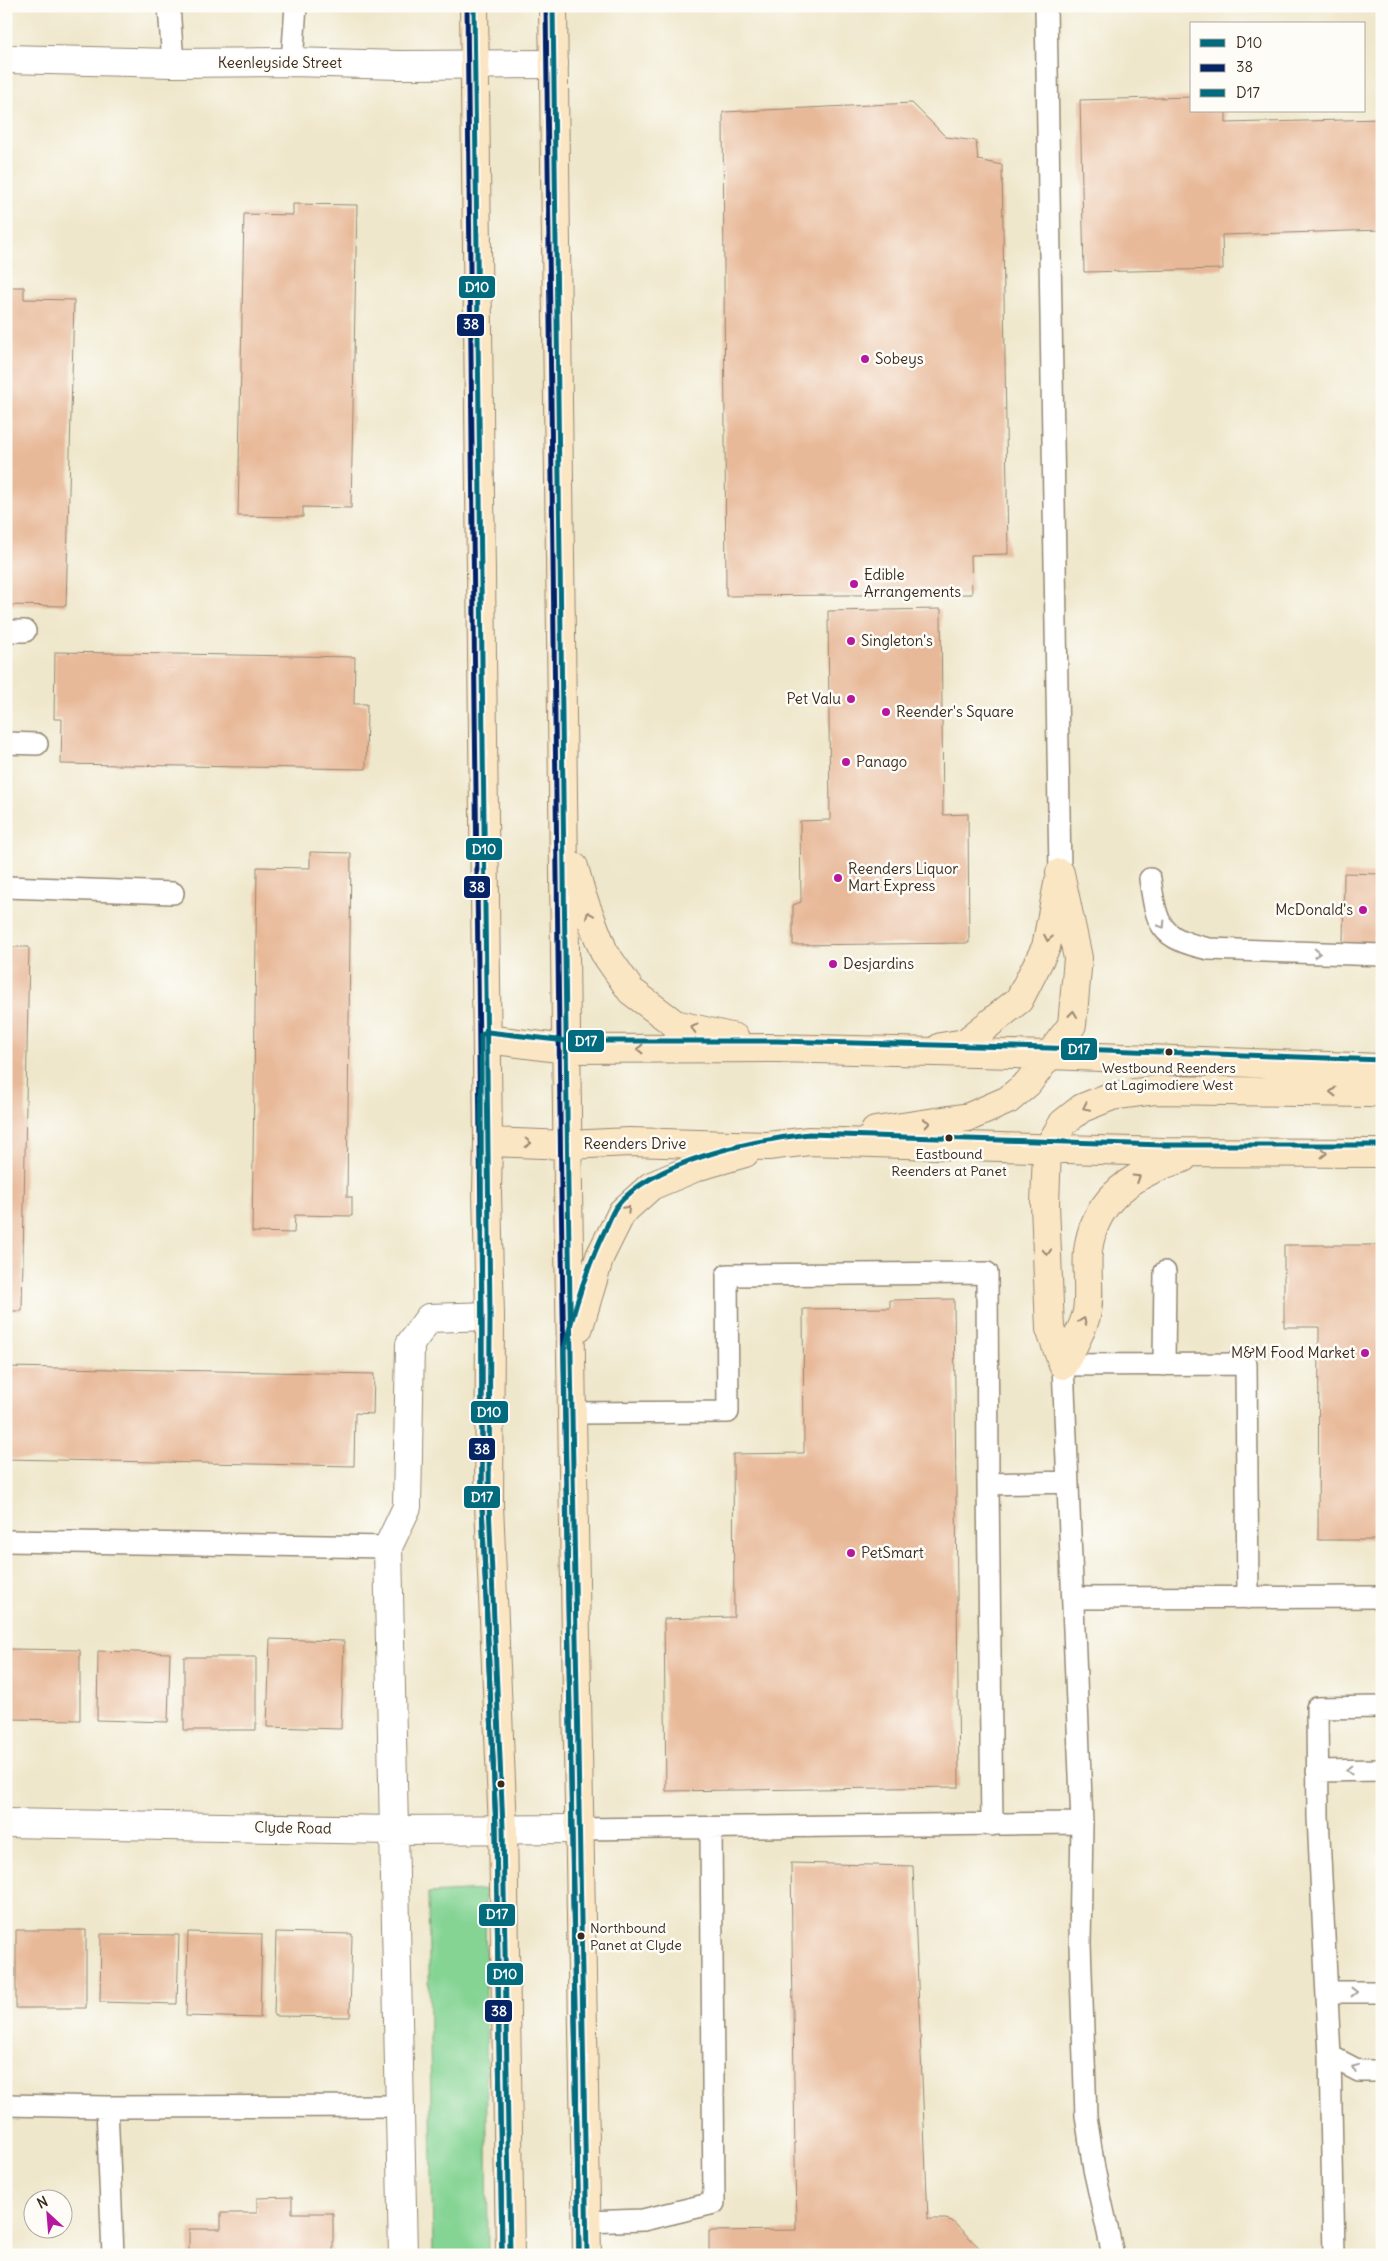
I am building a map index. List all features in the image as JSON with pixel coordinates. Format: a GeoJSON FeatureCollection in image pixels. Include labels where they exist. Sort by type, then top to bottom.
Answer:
{"type":"FeatureCollection","features":[{"type":"Feature","properties":{"kind":"street"},"geometry":{"type":"LineString","coordinates":[[474,6],[490,1316],[489,1505],[503,1828],[510,2255]]}},
{"type":"Feature","properties":{"kind":"street"},"geometry":{"type":"LineString","coordinates":[[553,6],[566,1049],[586,2255]]}},
{"type":"Feature","properties":{"kind":"street","name":"Keenleyside Street"},"geometry":{"type":"LineString","coordinates":[[6,59],[173,63],[554,64]]}},
{"type":"Feature","properties":{"kind":"street"},"geometry":{"type":"LineString","coordinates":[[564,833],[582,896],[604,952],[631,991],[675,1024],[776,1048]]}},
{"type":"Feature","properties":{"kind":"street"},"geometry":{"type":"LineString","coordinates":[[902,1053],[966,1043],[1019,1000],[1046,947],[1060,873]]}},
{"type":"Feature","properties":{"kind":"street"},"geometry":{"type":"LineString","coordinates":[[809,1141],[969,1117],[1008,1100],[1028,1083],[1072,1025],[1078,958],[1060,873]]}},
{"type":"Feature","properties":{"kind":"street"},"geometry":{"type":"LineString","coordinates":[[486,1040],[566,1049],[776,1048],[902,1053],[1049,1055],[1382,1068]]}},
{"type":"Feature","properties":{"kind":"street"},"geometry":{"type":"LineString","coordinates":[[1063,1365],[1050,1329],[1045,1204],[1047,1150],[1063,1122],[1082,1108],[1112,1096],[1156,1090],[1369,1093],[1382,1090]]}},
{"type":"Feature","properties":{"kind":"street","name":"Reenders Drive"},"geometry":{"type":"LineString","coordinates":[[488,1142],[569,1145],[629,1142],[768,1146],[809,1141],[1047,1150],[1200,1153],[1382,1153]]}},
{"type":"Feature","properties":{"kind":"street"},"geometry":{"type":"LineString","coordinates":[[571,1351],[600,1256],[622,1212],[651,1186],[699,1166],[768,1146]]}},
{"type":"Feature","properties":{"kind":"street"},"geometry":{"type":"LineString","coordinates":[[1063,1365],[1086,1316],[1088,1249],[1097,1219],[1105,1204],[1119,1189],[1142,1174],[1163,1164],[1200,1153]]}},
{"type":"Feature","properties":{"kind":"street"},"geometry":{"type":"LineString","coordinates":[[404,2255],[388,1546],[407,1507],[410,1344],[428,1318],[490,1316]]}},
{"type":"Feature","properties":{"kind":"street","name":"Clyde Road"},"geometry":{"type":"LineString","coordinates":[[6,1823],[393,1830],[579,1829]]}},
{"type":"Feature","properties":{"kind":"lane"},"geometry":{"type":"LineString","coordinates":[[169,6],[173,63]]}},
{"type":"Feature","properties":{"kind":"lane"},"geometry":{"type":"LineString","coordinates":[[292,62],[296,6]]}},
{"type":"Feature","properties":{"kind":"lane"},"geometry":{"type":"LineString","coordinates":[[1046,6],[1060,873]]}},
{"type":"Feature","properties":{"kind":"lane"},"geometry":{"type":"LineString","coordinates":[[6,743],[37,744]]}},
{"type":"Feature","properties":{"kind":"lane"},"geometry":{"type":"LineString","coordinates":[[1150,879],[1155,916],[1167,933],[1189,944],[1209,949],[1382,955]]}},
{"type":"Feature","properties":{"kind":"lane"},"geometry":{"type":"LineString","coordinates":[[6,887],[173,893]]}},
{"type":"Feature","properties":{"kind":"lane"},"geometry":{"type":"LineString","coordinates":[[1164,1365],[1165,1272]]}},
{"type":"Feature","properties":{"kind":"lane"},"geometry":{"type":"LineString","coordinates":[[572,1413],[728,1412],[727,1275],[987,1273],[992,1825]]}},
{"type":"Feature","properties":{"kind":"lane"},"geometry":{"type":"LineString","coordinates":[[1114,2255],[1094,2169],[1086,2116],[1080,1944],[1082,1823],[1063,1365],[1246,1364],[1248,1598]]}},
{"type":"Feature","properties":{"kind":"lane"},"geometry":{"type":"LineString","coordinates":[[988,1484],[1068,1482]]}},
{"type":"Feature","properties":{"kind":"lane"},"geometry":{"type":"LineString","coordinates":[[6,1541],[388,1546]]}},
{"type":"Feature","properties":{"kind":"lane"},"geometry":{"type":"LineString","coordinates":[[1073,1598],[1382,1596]]}},
{"type":"Feature","properties":{"kind":"lane"},"geometry":{"type":"LineString","coordinates":[[1334,2255],[1330,2056],[1317,1771],[1317,1708],[1382,1707]]}},
{"type":"Feature","properties":{"kind":"lane"},"geometry":{"type":"LineString","coordinates":[[1317,1771],[1382,1770]]}},
{"type":"Feature","properties":{"kind":"lane"},"geometry":{"type":"LineString","coordinates":[[579,1829],[711,1829],[1082,1823]]}},
{"type":"Feature","properties":{"kind":"lane"},"geometry":{"type":"LineString","coordinates":[[586,2222],[644,2220],[714,2203],[711,1829]]}},
{"type":"Feature","properties":{"kind":"lane"},"geometry":{"type":"LineString","coordinates":[[1327,1992],[1382,1992]]}},
{"type":"Feature","properties":{"kind":"lane"},"geometry":{"type":"LineString","coordinates":[[1330,2056],[1359,2071],[1382,2071]]}},
{"type":"Feature","properties":{"kind":"lane"},"geometry":{"type":"LineString","coordinates":[[6,2105],[107,2107],[400,2106]]}},
{"type":"Feature","properties":{"kind":"lane"},"geometry":{"type":"LineString","coordinates":[[107,2107],[113,2255]]}},
{"type":"Feature","properties":{"kind":"green space"},"geometry":{"type":"Polygon","coordinates":[[[485,1890],[488,2255],[433,2255],[428,1893],[485,1890]]]}},
{"type":"Feature","properties":{"kind":"building"},"geometry":{"type":"Polygon","coordinates":[[[1190,97],[1190,112],[1226,112],[1226,123],[1382,119],[1382,230],[1222,235],[1223,269],[1084,272],[1080,100],[1190,97]]]}},
{"type":"Feature","properties":{"kind":"building","name":"Sobeys"},"geometry":{"type":"Polygon","coordinates":[[[912,103],[946,137],[976,141],[978,160],[1002,165],[1008,554],[971,555],[972,594],[726,596],[723,112],[912,103]]]}},
{"type":"Feature","properties":{"kind":"building"},"geometry":{"type":"Polygon","coordinates":[[[293,204],[357,205],[351,508],[303,507],[303,517],[238,516],[244,214],[293,215],[293,204]]]}},
{"type":"Feature","properties":{"kind":"building"},"geometry":{"type":"Polygon","coordinates":[[[6,287],[24,287],[24,299],[74,300],[66,606],[6,605],[6,287]]]}},
{"type":"Feature","properties":{"kind":"building","name":"Reender's Square"},"geometry":{"type":"Polygon","coordinates":[[[941,609],[943,815],[968,814],[969,943],[793,945],[793,905],[801,902],[800,821],[830,820],[828,611],[941,609]]]}},
{"type":"Feature","properties":{"kind":"building"},"geometry":{"type":"Polygon","coordinates":[[[55,652],[355,657],[354,704],[367,704],[366,769],[61,764],[62,719],[54,719],[55,652]]]}},
{"type":"Feature","properties":{"kind":"building"},"geometry":{"type":"Polygon","coordinates":[[[310,852],[351,853],[347,1197],[352,1197],[352,1216],[295,1215],[294,1233],[252,1232],[257,867],[310,868],[310,852]]]}},
{"type":"Feature","properties":{"kind":"building","name":"McDonald's"},"geometry":{"type":"Polygon","coordinates":[[[1344,873],[1382,874],[1382,947],[1343,946],[1344,873]]]}},
{"type":"Feature","properties":{"kind":"building"},"geometry":{"type":"Polygon","coordinates":[[[6,947],[29,947],[22,1311],[6,1311],[6,947]]]}},
{"type":"Feature","properties":{"kind":"building"},"geometry":{"type":"Polygon","coordinates":[[[1284,1245],[1382,1245],[1382,1540],[1318,1540],[1319,1327],[1284,1327],[1284,1245]]]}},
{"type":"Feature","properties":{"kind":"building"},"geometry":{"type":"Polygon","coordinates":[[[954,1299],[959,1787],[666,1791],[664,1619],[734,1617],[733,1454],[804,1453],[803,1309],[890,1308],[890,1300],[954,1299]]]}},
{"type":"Feature","properties":{"kind":"building"},"geometry":{"type":"Polygon","coordinates":[[[7,1367],[374,1374],[373,1414],[355,1413],[354,1466],[6,1459],[7,1367]]]}},
{"type":"Feature","properties":{"kind":"building"},"geometry":{"type":"Polygon","coordinates":[[[270,1639],[344,1641],[341,1729],[267,1727],[270,1639]]]}},
{"type":"Feature","properties":{"kind":"building"},"geometry":{"type":"Polygon","coordinates":[[[10,1649],[80,1650],[80,1720],[8,1719],[10,1649]]]}},
{"type":"Feature","properties":{"kind":"building"},"geometry":{"type":"Polygon","coordinates":[[[98,1651],[170,1653],[168,1722],[97,1720],[98,1651]]]}},
{"type":"Feature","properties":{"kind":"building"},"geometry":{"type":"Polygon","coordinates":[[[184,1657],[256,1657],[256,1730],[184,1730],[184,1657]]]}},
{"type":"Feature","properties":{"kind":"building"},"geometry":{"type":"Polygon","coordinates":[[[791,1863],[913,1866],[928,2219],[952,2221],[987,2255],[709,2255],[709,2231],[796,2230],[791,1863]]]}},
{"type":"Feature","properties":{"kind":"building"},"geometry":{"type":"Polygon","coordinates":[[[16,1930],[86,1930],[86,2008],[16,2008],[16,1930]]]}},
{"type":"Feature","properties":{"kind":"building"},"geometry":{"type":"Polygon","coordinates":[[[188,1932],[262,1934],[260,2018],[186,2016],[188,1932]]]}},
{"type":"Feature","properties":{"kind":"building"},"geometry":{"type":"Polygon","coordinates":[[[276,1932],[352,1934],[350,2017],[274,2016],[276,1932]]]}},
{"type":"Feature","properties":{"kind":"building"},"geometry":{"type":"Polygon","coordinates":[[[101,1934],[179,1935],[177,2004],[100,2002],[101,1934]]]}},
{"type":"Feature","properties":{"kind":"building"},"geometry":{"type":"Polygon","coordinates":[[[292,2197],[292,2213],[333,2213],[333,2255],[189,2255],[189,2229],[221,2229],[221,2213],[257,2213],[257,2198],[292,2197]]]}},
{"type":"Feature","properties":{"kind":"transit line","name":"38"},"geometry":{"type":"LineString","coordinates":[[467,6],[482,1316],[482,1505],[496,1828],[502,2255]]}},
{"type":"Feature","properties":{"kind":"transit line","name":"D10"},"geometry":{"type":"LineString","coordinates":[[474,6],[490,1316],[489,1505],[503,1828],[510,2255]]}},
{"type":"Feature","properties":{"kind":"transit line","name":"38"},"geometry":{"type":"LineString","coordinates":[[546,6],[561,1190],[579,2255]]}},
{"type":"Feature","properties":{"kind":"transit line","name":"D10"},"geometry":{"type":"LineString","coordinates":[[553,6],[568,1190],[587,2255]]}},
{"type":"Feature","properties":{"kind":"transit line","name":"D17"},"geometry":{"type":"LineString","coordinates":[[502,2255],[496,1828],[482,1505],[481,1035],[488,1032],[566,1041],[776,1041],[1049,1048],[1382,1060]]}},
{"type":"Feature","properties":{"kind":"transit line","name":"D17"},"geometry":{"type":"LineString","coordinates":[[579,2255],[564,1350],[587,1272],[616,1207],[632,1191],[653,1177],[678,1165],[760,1141],[809,1134],[1164,1145],[1382,1145]]}},
{"type":"Feature","properties":{"kind":"place","name":"Sobeys"},"geometry":{"type":"Point","coordinates":[865,359]}},
{"type":"Feature","properties":{"kind":"place","name":"Edible Arrangements"},"geometry":{"type":"Point","coordinates":[854,584]}},
{"type":"Feature","properties":{"kind":"place","name":"Singleton's"},"geometry":{"type":"Point","coordinates":[851,641]}},
{"type":"Feature","properties":{"kind":"place","name":"Pet Valu"},"geometry":{"type":"Point","coordinates":[851,699]}},
{"type":"Feature","properties":{"kind":"place","name":"Reender's Square"},"geometry":{"type":"Point","coordinates":[886,712]}},
{"type":"Feature","properties":{"kind":"place","name":"Panago"},"geometry":{"type":"Point","coordinates":[846,762]}},
{"type":"Feature","properties":{"kind":"place","name":"Reenders Liquor Mart Express"},"geometry":{"type":"Point","coordinates":[838,878]}},
{"type":"Feature","properties":{"kind":"place","name":"McDonald's"},"geometry":{"type":"Point","coordinates":[1363,910]}},
{"type":"Feature","properties":{"kind":"place","name":"Desjardins"},"geometry":{"type":"Point","coordinates":[833,964]}},
{"type":"Feature","properties":{"kind":"place","name":"Westbound Reenders at Lagimodiere West"},"geometry":{"type":"Point","coordinates":[1169,1052]}},
{"type":"Feature","properties":{"kind":"place","name":"Eastbound Reenders at Panet"},"geometry":{"type":"Point","coordinates":[949,1138]}},
{"type":"Feature","properties":{"kind":"place","name":"M&M Food Market"},"geometry":{"type":"Point","coordinates":[1365,1353]}},
{"type":"Feature","properties":{"kind":"place","name":"PetSmart"},"geometry":{"type":"Point","coordinates":[851,1553]}},
{"type":"Feature","properties":{"kind":"place","name":"Northbound Panet at Clyde"},"geometry":{"type":"Point","coordinates":[581,1936]}}]}
